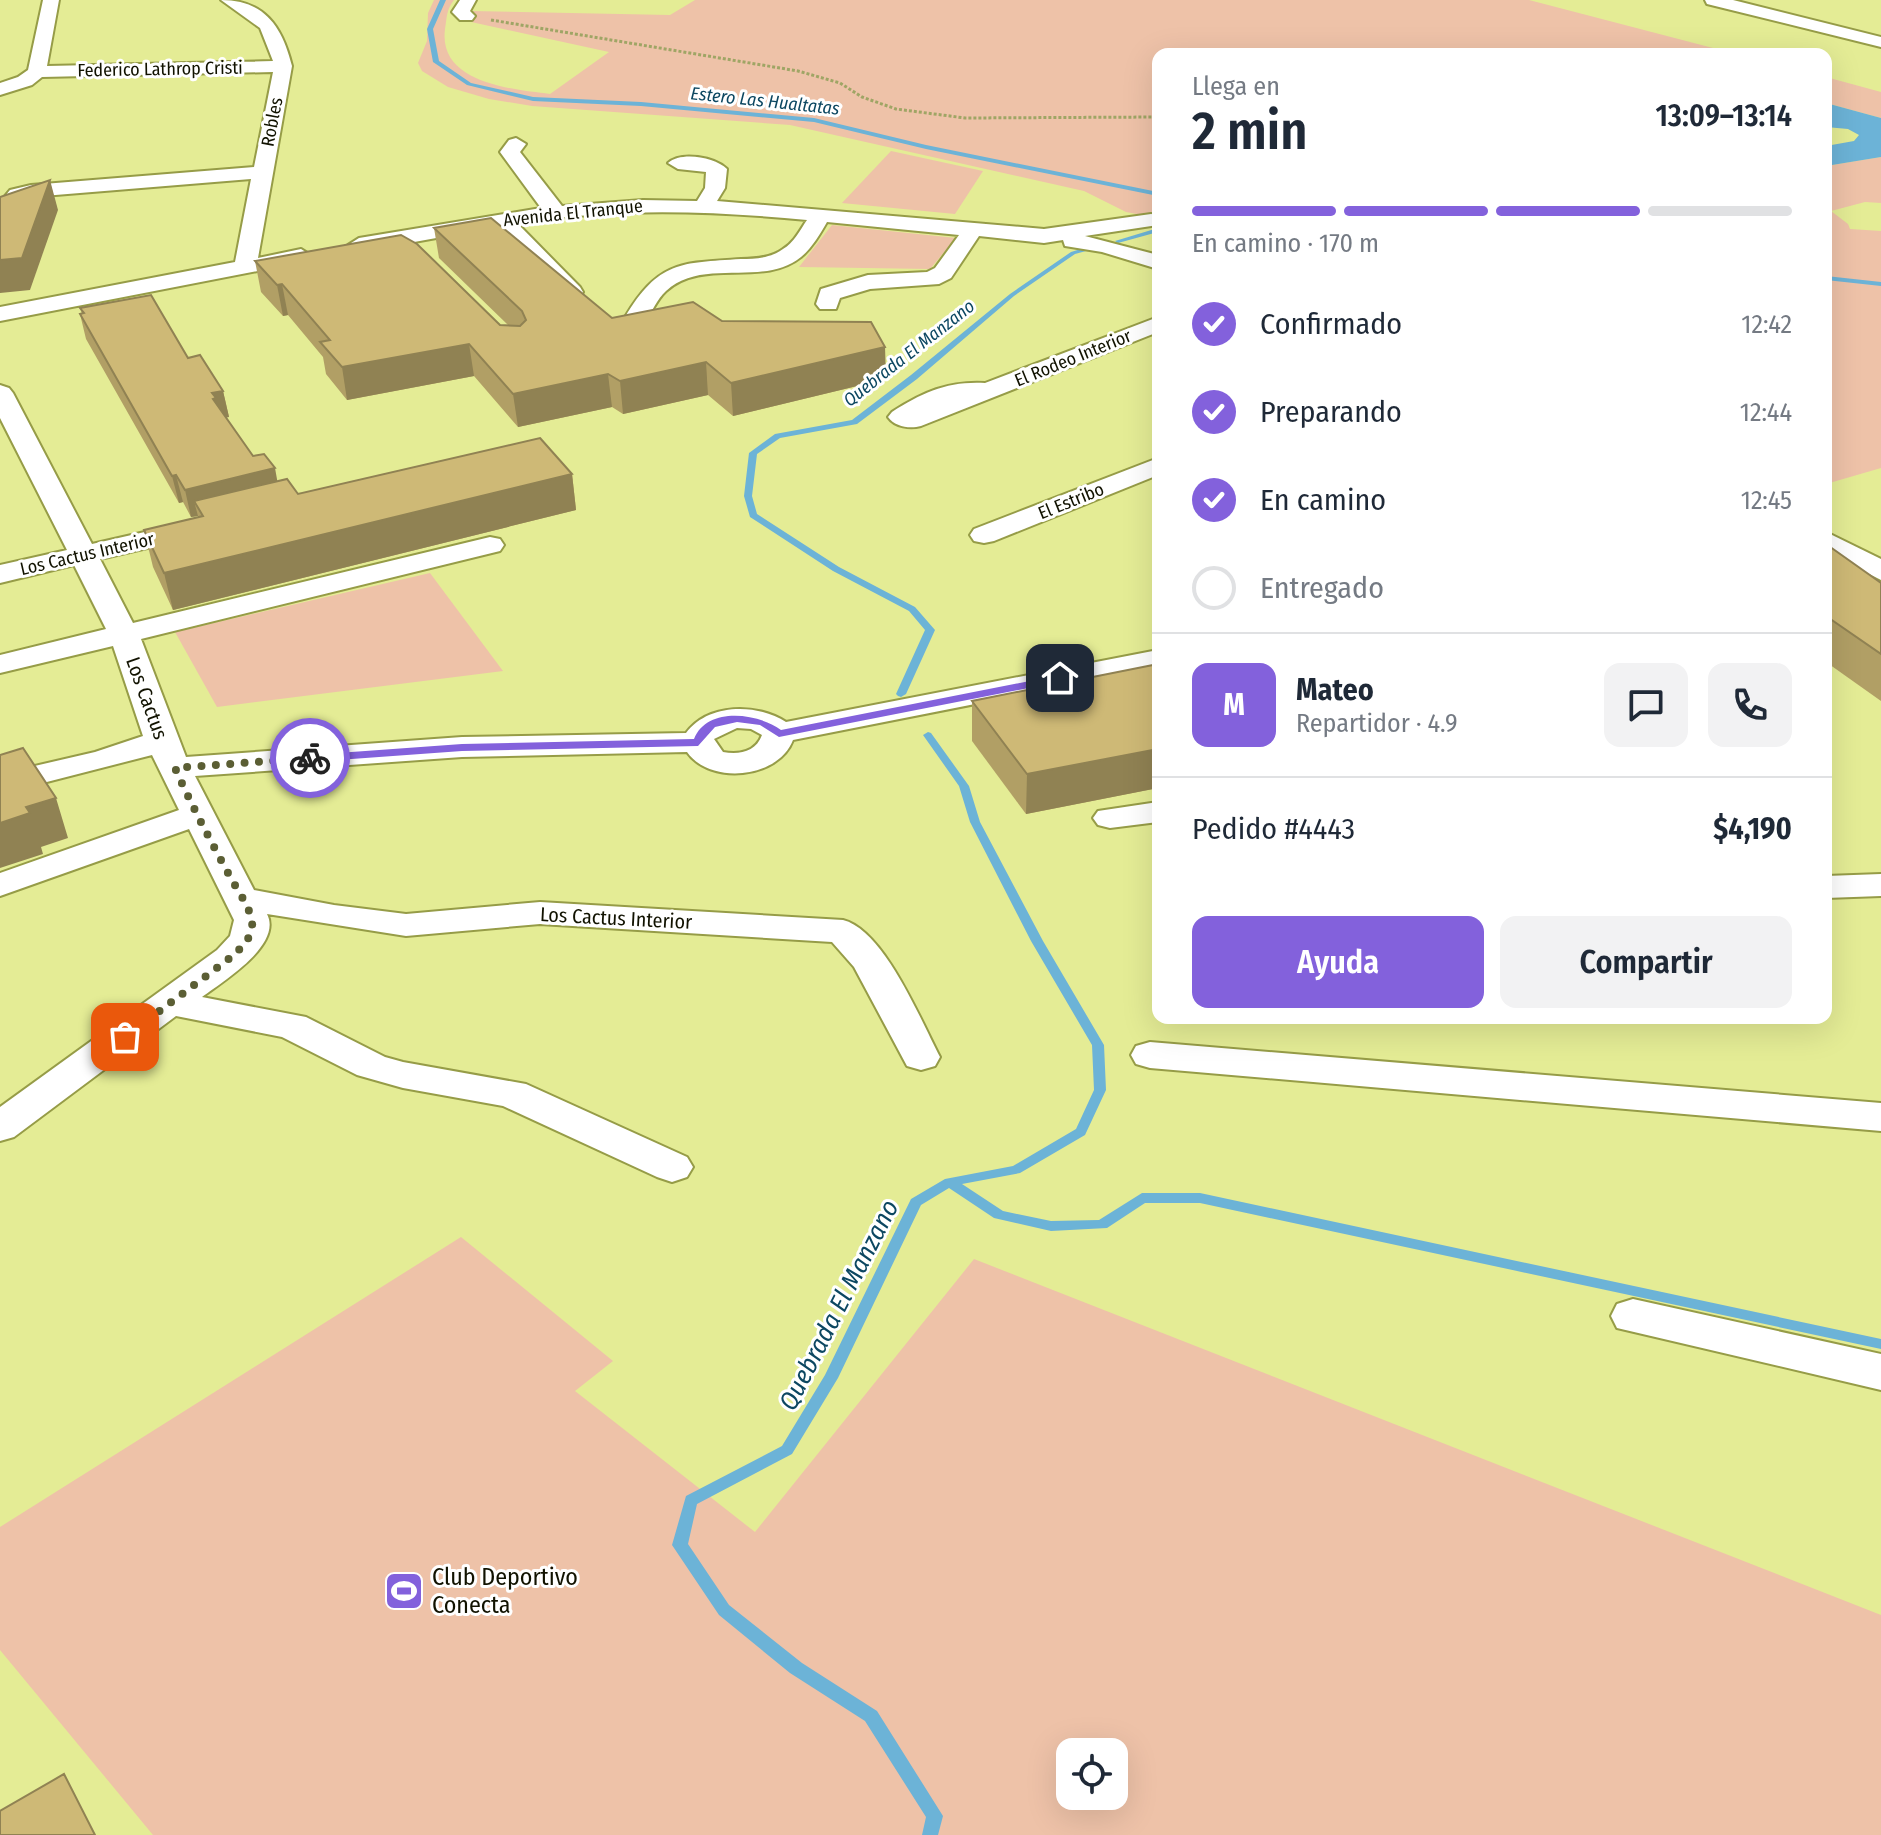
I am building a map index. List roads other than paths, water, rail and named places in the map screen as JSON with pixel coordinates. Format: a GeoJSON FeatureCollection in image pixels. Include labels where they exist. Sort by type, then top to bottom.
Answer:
{"type":"FeatureCollection","features":[{"type":"Feature","properties":{"kind":"street"},"geometry":{"type":"LineString","coordinates":[[37,72],[51,0]]}},
{"type":"Feature","properties":{"kind":"street","name":"Robles"},"geometry":{"type":"LineString","coordinates":[[229,0],[255,14],[272,30],[278,39],[283,66],[245,267]]}},
{"type":"Feature","properties":{"kind":"street"},"geometry":{"type":"LineString","coordinates":[[1713,0],[1881,42]]}},
{"type":"Feature","properties":{"kind":"street","name":"Federico Lathrop Cristi"},"geometry":{"type":"LineString","coordinates":[[0,89],[25,81],[37,72],[283,66]]}},
{"type":"Feature","properties":{"kind":"street"},"geometry":{"type":"LineString","coordinates":[[516,144],[510,152],[555,212]]}},
{"type":"Feature","properties":{"kind":"street"},"geometry":{"type":"LineString","coordinates":[[678,163],[702,164],[717,169],[715,188],[704,206]]}},
{"type":"Feature","properties":{"kind":"street"},"geometry":{"type":"LineString","coordinates":[[28,207],[10,200],[17,194],[38,190],[262,172]]}},
{"type":"Feature","properties":{"kind":"street","name":"Avenida El Tranque"},"geometry":{"type":"LineString","coordinates":[[0,314],[502,220],[626,206],[704,206],[1044,236],[1151,220]]}},
{"type":"Feature","properties":{"kind":"street"},"geometry":{"type":"LineString","coordinates":[[637,317],[658,287],[673,278],[711,268],[761,264],[789,255],[821,216]]}},
{"type":"Feature","properties":{"kind":"street"},"geometry":{"type":"LineString","coordinates":[[502,220],[579,299]]}},
{"type":"Feature","properties":{"kind":"street"},"geometry":{"type":"LineString","coordinates":[[828,304],[829,294],[841,288],[886,279],[931,279],[943,273],[973,230]]}},
{"type":"Feature","properties":{"kind":"street"},"geometry":{"type":"LineString","coordinates":[[1044,236],[1105,246],[1152,260]]}},
{"type":"Feature","properties":{"kind":"street"},"geometry":{"type":"LineString","coordinates":[[388,240],[420,260]]}},
{"type":"Feature","properties":{"kind":"street","name":"El Rodeo Interior"},"geometry":{"type":"LineString","coordinates":[[989,391],[1152,326]]}},
{"type":"Feature","properties":{"kind":"street","name":"Los Cactus"},"geometry":{"type":"LineString","coordinates":[[0,393],[124,634],[168,755],[252,920],[248,939],[230,958],[0,1127]]}},
{"type":"Feature","properties":{"kind":"street","name":"El Estribo"},"geometry":{"type":"LineString","coordinates":[[984,535],[1152,468]]}},
{"type":"Feature","properties":{"kind":"street","name":"Los Cactus Interior"},"geometry":{"type":"LineString","coordinates":[[0,574],[224,522]]}},
{"type":"Feature","properties":{"kind":"street"},"geometry":{"type":"LineString","coordinates":[[1832,543],[1881,571]]}},
{"type":"Feature","properties":{"kind":"street"},"geometry":{"type":"LineString","coordinates":[[0,664],[490,545]]}},
{"type":"Feature","properties":{"kind":"street"},"geometry":{"type":"LineString","coordinates":[[779,733],[775,749],[766,756],[740,763],[713,759],[703,753],[698,742],[703,731],[711,725],[737,718],[763,722],[779,733],[1152,660]]}},
{"type":"Feature","properties":{"kind":"street"},"geometry":{"type":"LineString","coordinates":[[0,784],[85,765],[168,755],[698,742]]}},
{"type":"Feature","properties":{"kind":"street"},"geometry":{"type":"LineString","coordinates":[[1110,818],[1152,813]]}},
{"type":"Feature","properties":{"kind":"street"},"geometry":{"type":"LineString","coordinates":[[0,885],[125,843],[196,815]]}},
{"type":"Feature","properties":{"kind":"street"},"geometry":{"type":"LineString","coordinates":[[1832,887],[1881,885]]}},
{"type":"Feature","properties":{"kind":"street","name":"Los Cactus Interior"},"geometry":{"type":"LineString","coordinates":[[241,898],[334,916],[406,925],[540,913],[843,931],[870,962],[921,1057]]}},
{"type":"Feature","properties":{"kind":"street"},"geometry":{"type":"LineString","coordinates":[[170,1003],[292,1026],[371,1066],[403,1075],[512,1094],[672,1167]]}},
{"type":"Feature","properties":{"kind":"street"},"geometry":{"type":"LineString","coordinates":[[1150,1055],[1881,1117]]}},
{"type":"Feature","properties":{"kind":"street"},"geometry":{"type":"LineString","coordinates":[[1633,1316],[1881,1372]]}},
{"type":"Feature","properties":{"kind":"water"},"geometry":{"type":"Polygon","coordinates":[[[1832,105],[1881,118],[1881,157],[1832,165],[1832,145],[1854,141],[1859,135],[1848,129],[1832,128],[1832,105]]]}},
{"type":"Feature","properties":{"kind":"waterway","name":"Estero Las Hualtatas"},"geometry":{"type":"LineString","coordinates":[[443,0],[430,29],[436,62],[469,84],[533,99],[641,104],[814,120],[926,147],[1152,193]]}},
{"type":"Feature","properties":{"kind":"waterway","name":"Quebrada El Manzano"},"geometry":{"type":"LineString","coordinates":[[1118,241],[1152,232]]}},
{"type":"Feature","properties":{"kind":"waterway","name":"Quebrada El Manzano"},"geometry":{"type":"LineString","coordinates":[[901,694],[930,630],[912,609],[836,569],[753,515],[748,496],[753,453],[778,436],[854,422],[914,377],[1012,295],[1073,253],[1084,250]]}},
{"type":"Feature","properties":{"kind":"waterway","name":"Estero Las Hualtatas"},"geometry":{"type":"LineString","coordinates":[[1832,279],[1881,284]]}},
{"type":"Feature","properties":{"kind":"waterway","name":"Quebrada El Manzano"},"geometry":{"type":"LineString","coordinates":[[928,735],[964,786],[975,822],[1037,941],[1098,1045],[1100,1090],[1081,1132],[1016,1170],[949,1182]]}},
{"type":"Feature","properties":{"kind":"waterway","name":"Quebrada El Manzano"},"geometry":{"type":"LineString","coordinates":[[930,1835],[935,1816],[871,1716],[796,1668],[724,1610],[680,1545],[691,1500],[787,1450],[831,1378],[916,1202],[949,1182]]}},
{"type":"Feature","properties":{"kind":"waterway"},"geometry":{"type":"LineString","coordinates":[[949,1182],[999,1215],[1051,1226],[1102,1225],[1142,1198],[1200,1198],[1881,1344]]}},
{"type":"Feature","properties":{"kind":"place","name":"Club Deportivo Conecta"},"geometry":{"type":"Point","coordinates":[404,1591]}}]}
